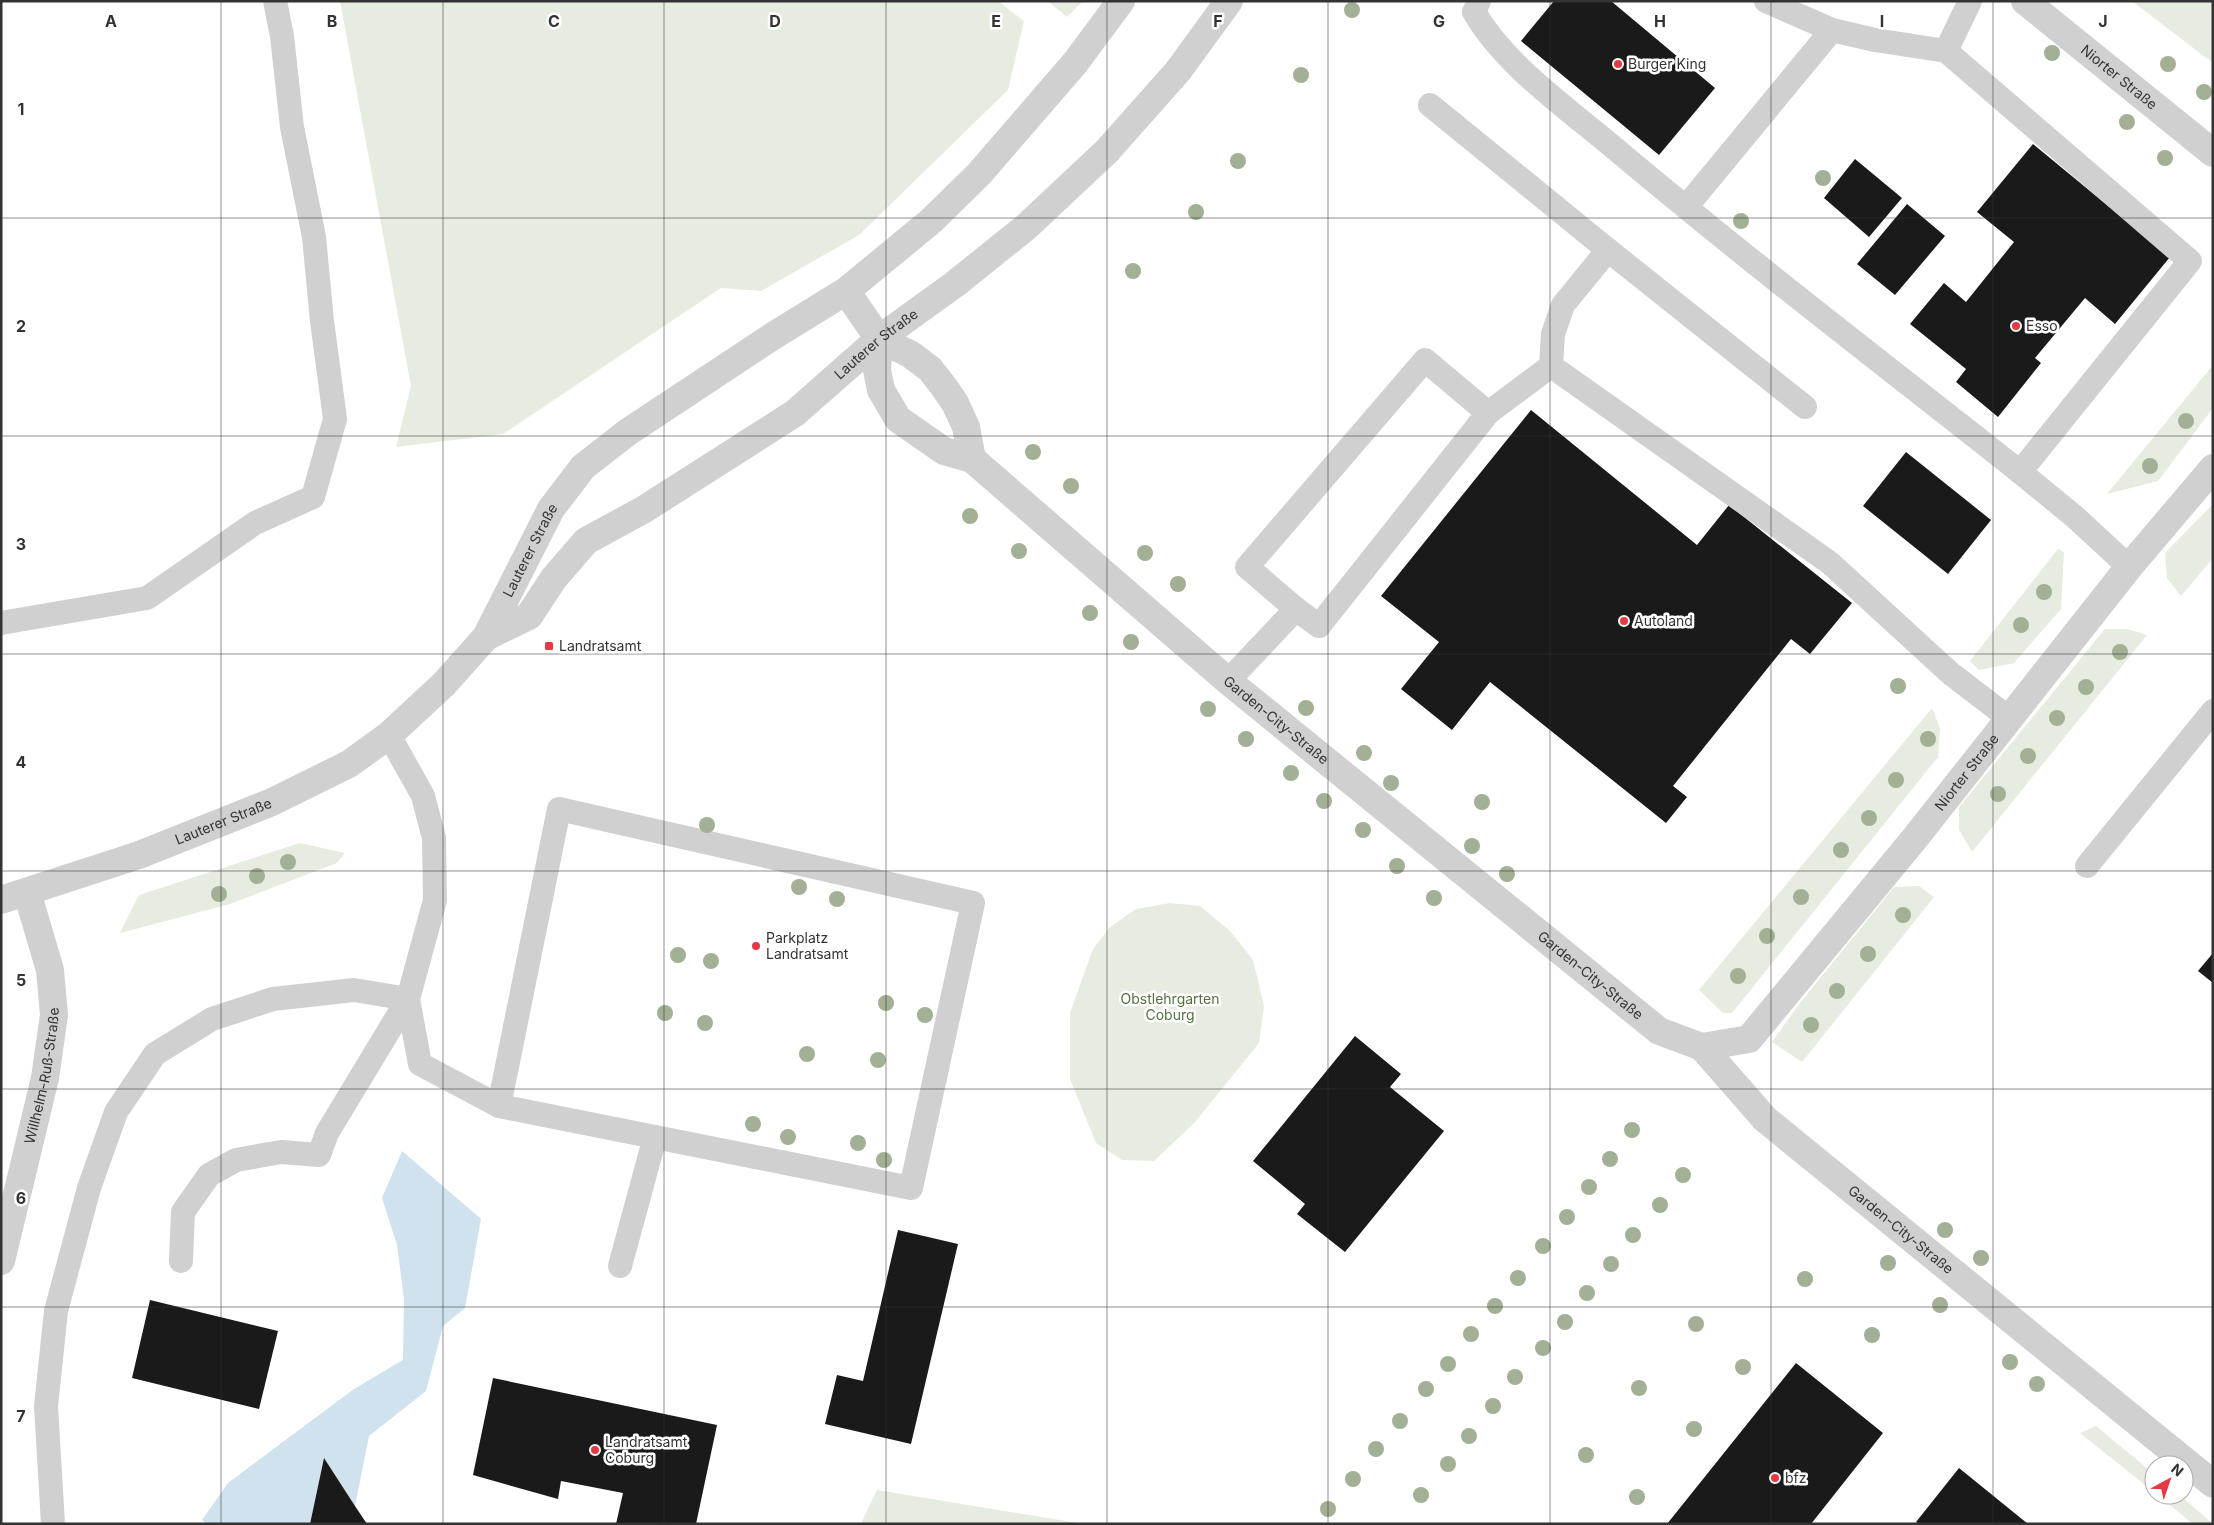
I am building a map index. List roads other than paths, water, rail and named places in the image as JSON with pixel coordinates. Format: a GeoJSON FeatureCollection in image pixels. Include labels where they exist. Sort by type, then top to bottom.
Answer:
{"type":"FeatureCollection","features":[{"type":"Feature","properties":{"kind":"street","name":"Lauterer Straße"},"geometry":{"type":"LineString","coordinates":[[1,900],[139,856],[272,802],[349,764],[389,735],[444,684],[486,637],[551,509],[583,468],[636,427],[773,336],[846,291],[930,222],[979,174],[1075,62],[1121,1]]}},
{"type":"Feature","properties":{"kind":"street","name":"Lauterer Straße"},"geometry":{"type":"LineString","coordinates":[[486,637],[530,616],[554,578],[586,541],[643,510],[795,412],[880,339],[955,284],[1026,226],[1107,151],[1178,71],[1229,1]]}},
{"type":"Feature","properties":{"kind":"street","name":"Niorter Straße"},"geometry":{"type":"LineString","coordinates":[[2024,1],[2213,153]]}},
{"type":"Feature","properties":{"kind":"street"},"geometry":{"type":"LineString","coordinates":[[846,291],[880,339],[930,368],[955,403],[966,427],[972,459]]}},
{"type":"Feature","properties":{"kind":"street","name":"Garden-City-Straße"},"geometry":{"type":"LineString","coordinates":[[880,339],[877,370],[881,390],[898,419],[944,451],[972,459],[1228,681],[1659,1030],[1702,1047],[1765,1119],[2213,1484]]}},
{"type":"Feature","properties":{"kind":"street","name":"Niorter Straße"},"geometry":{"type":"LineString","coordinates":[[1702,1047],[1749,1039],[2010,719],[2129,567],[2213,468]]}},
{"type":"Feature","properties":{"kind":"street","name":"Willhelm-Ruß-Straße"},"geometry":{"type":"LineString","coordinates":[[3,1244],[45,1078],[54,1016],[50,970],[26,892]]}},
{"type":"Feature","properties":{"kind":"lane"},"geometry":{"type":"LineString","coordinates":[[1,623],[147,598],[255,523],[313,497],[335,419],[322,321],[314,237],[292,127],[282,36],[274,1]]}},
{"type":"Feature","properties":{"kind":"lane"},"geometry":{"type":"LineString","coordinates":[[1479,1],[1474,12],[1485,31],[1530,77],[1686,208],[2020,472],[2075,517],[2129,567]]}},
{"type":"Feature","properties":{"kind":"lane"},"geometry":{"type":"LineString","coordinates":[[1766,1],[1832,30],[1875,40],[1946,51],[2190,261],[2020,472]]}},
{"type":"Feature","properties":{"kind":"lane"},"geometry":{"type":"LineString","coordinates":[[1946,51],[1970,1]]}},
{"type":"Feature","properties":{"kind":"lane"},"geometry":{"type":"LineString","coordinates":[[1686,208],[1832,30]]}},
{"type":"Feature","properties":{"kind":"lane"},"geometry":{"type":"LineString","coordinates":[[1430,105],[1805,407]]}},
{"type":"Feature","properties":{"kind":"lane"},"geometry":{"type":"LineString","coordinates":[[1552,366],[1553,334],[1563,305],[1608,250]]}},
{"type":"Feature","properties":{"kind":"lane"},"geometry":{"type":"LineString","coordinates":[[1488,413],[1425,360],[1247,567],[1319,626],[1488,413],[1552,366]]}},
{"type":"Feature","properties":{"kind":"lane"},"geometry":{"type":"LineString","coordinates":[[1552,366],[1830,564],[1950,674],[2010,719]]}},
{"type":"Feature","properties":{"kind":"lane"},"geometry":{"type":"LineString","coordinates":[[1228,681],[1296,609]]}},
{"type":"Feature","properties":{"kind":"lane"},"geometry":{"type":"LineString","coordinates":[[2086,866],[2213,711]]}},
{"type":"Feature","properties":{"kind":"lane"},"geometry":{"type":"LineString","coordinates":[[181,1261],[183,1212],[210,1175],[236,1160],[281,1152],[319,1155],[327,1133],[408,999],[435,900],[434,838],[424,796],[389,735]]}},
{"type":"Feature","properties":{"kind":"lane"},"geometry":{"type":"LineString","coordinates":[[408,999],[420,1064],[499,1106],[911,1188],[973,903],[559,809],[499,1106]]}},
{"type":"Feature","properties":{"kind":"lane"},"geometry":{"type":"LineString","coordinates":[[53,1524],[46,1406],[56,1311],[89,1188],[116,1112],[149,1062],[155,1054],[212,1019],[273,999],[354,990],[408,999]]}},
{"type":"Feature","properties":{"kind":"lane"},"geometry":{"type":"LineString","coordinates":[[620,1266],[655,1137]]}},
{"type":"Feature","properties":{"kind":"water"},"geometry":{"type":"Polygon","coordinates":[[[402,1151],[481,1219],[465,1308],[443,1326],[426,1391],[369,1436],[355,1506],[324,1458],[310,1524],[207,1524],[202,1520],[228,1483],[354,1389],[403,1360],[404,1299],[397,1245],[382,1198],[402,1151]]]}},
{"type":"Feature","properties":{"kind":"place","name":"Burger King"},"geometry":{"type":"Point","coordinates":[1618,64]}},
{"type":"Feature","properties":{"kind":"place","name":"Esso"},"geometry":{"type":"Point","coordinates":[2016,326]}},
{"type":"Feature","properties":{"kind":"place","name":"Autoland"},"geometry":{"type":"Point","coordinates":[1624,621]}},
{"type":"Feature","properties":{"kind":"place","name":"Landratsamt"},"geometry":{"type":"Point","coordinates":[549,646]}},
{"type":"Feature","properties":{"kind":"place","name":"Parkplatz Landratsamt"},"geometry":{"type":"Point","coordinates":[756,946]}},
{"type":"Feature","properties":{"kind":"place","name":"Landratsamt Coburg"},"geometry":{"type":"Point","coordinates":[595,1450]}},
{"type":"Feature","properties":{"kind":"place","name":"bfz"},"geometry":{"type":"Point","coordinates":[1775,1478]}},
{"type":"Feature","properties":{"kind":"park label","name":"Obstlehrgarten Coburg"},"geometry":{"type":"Point","coordinates":[1170,1008]}}]}
